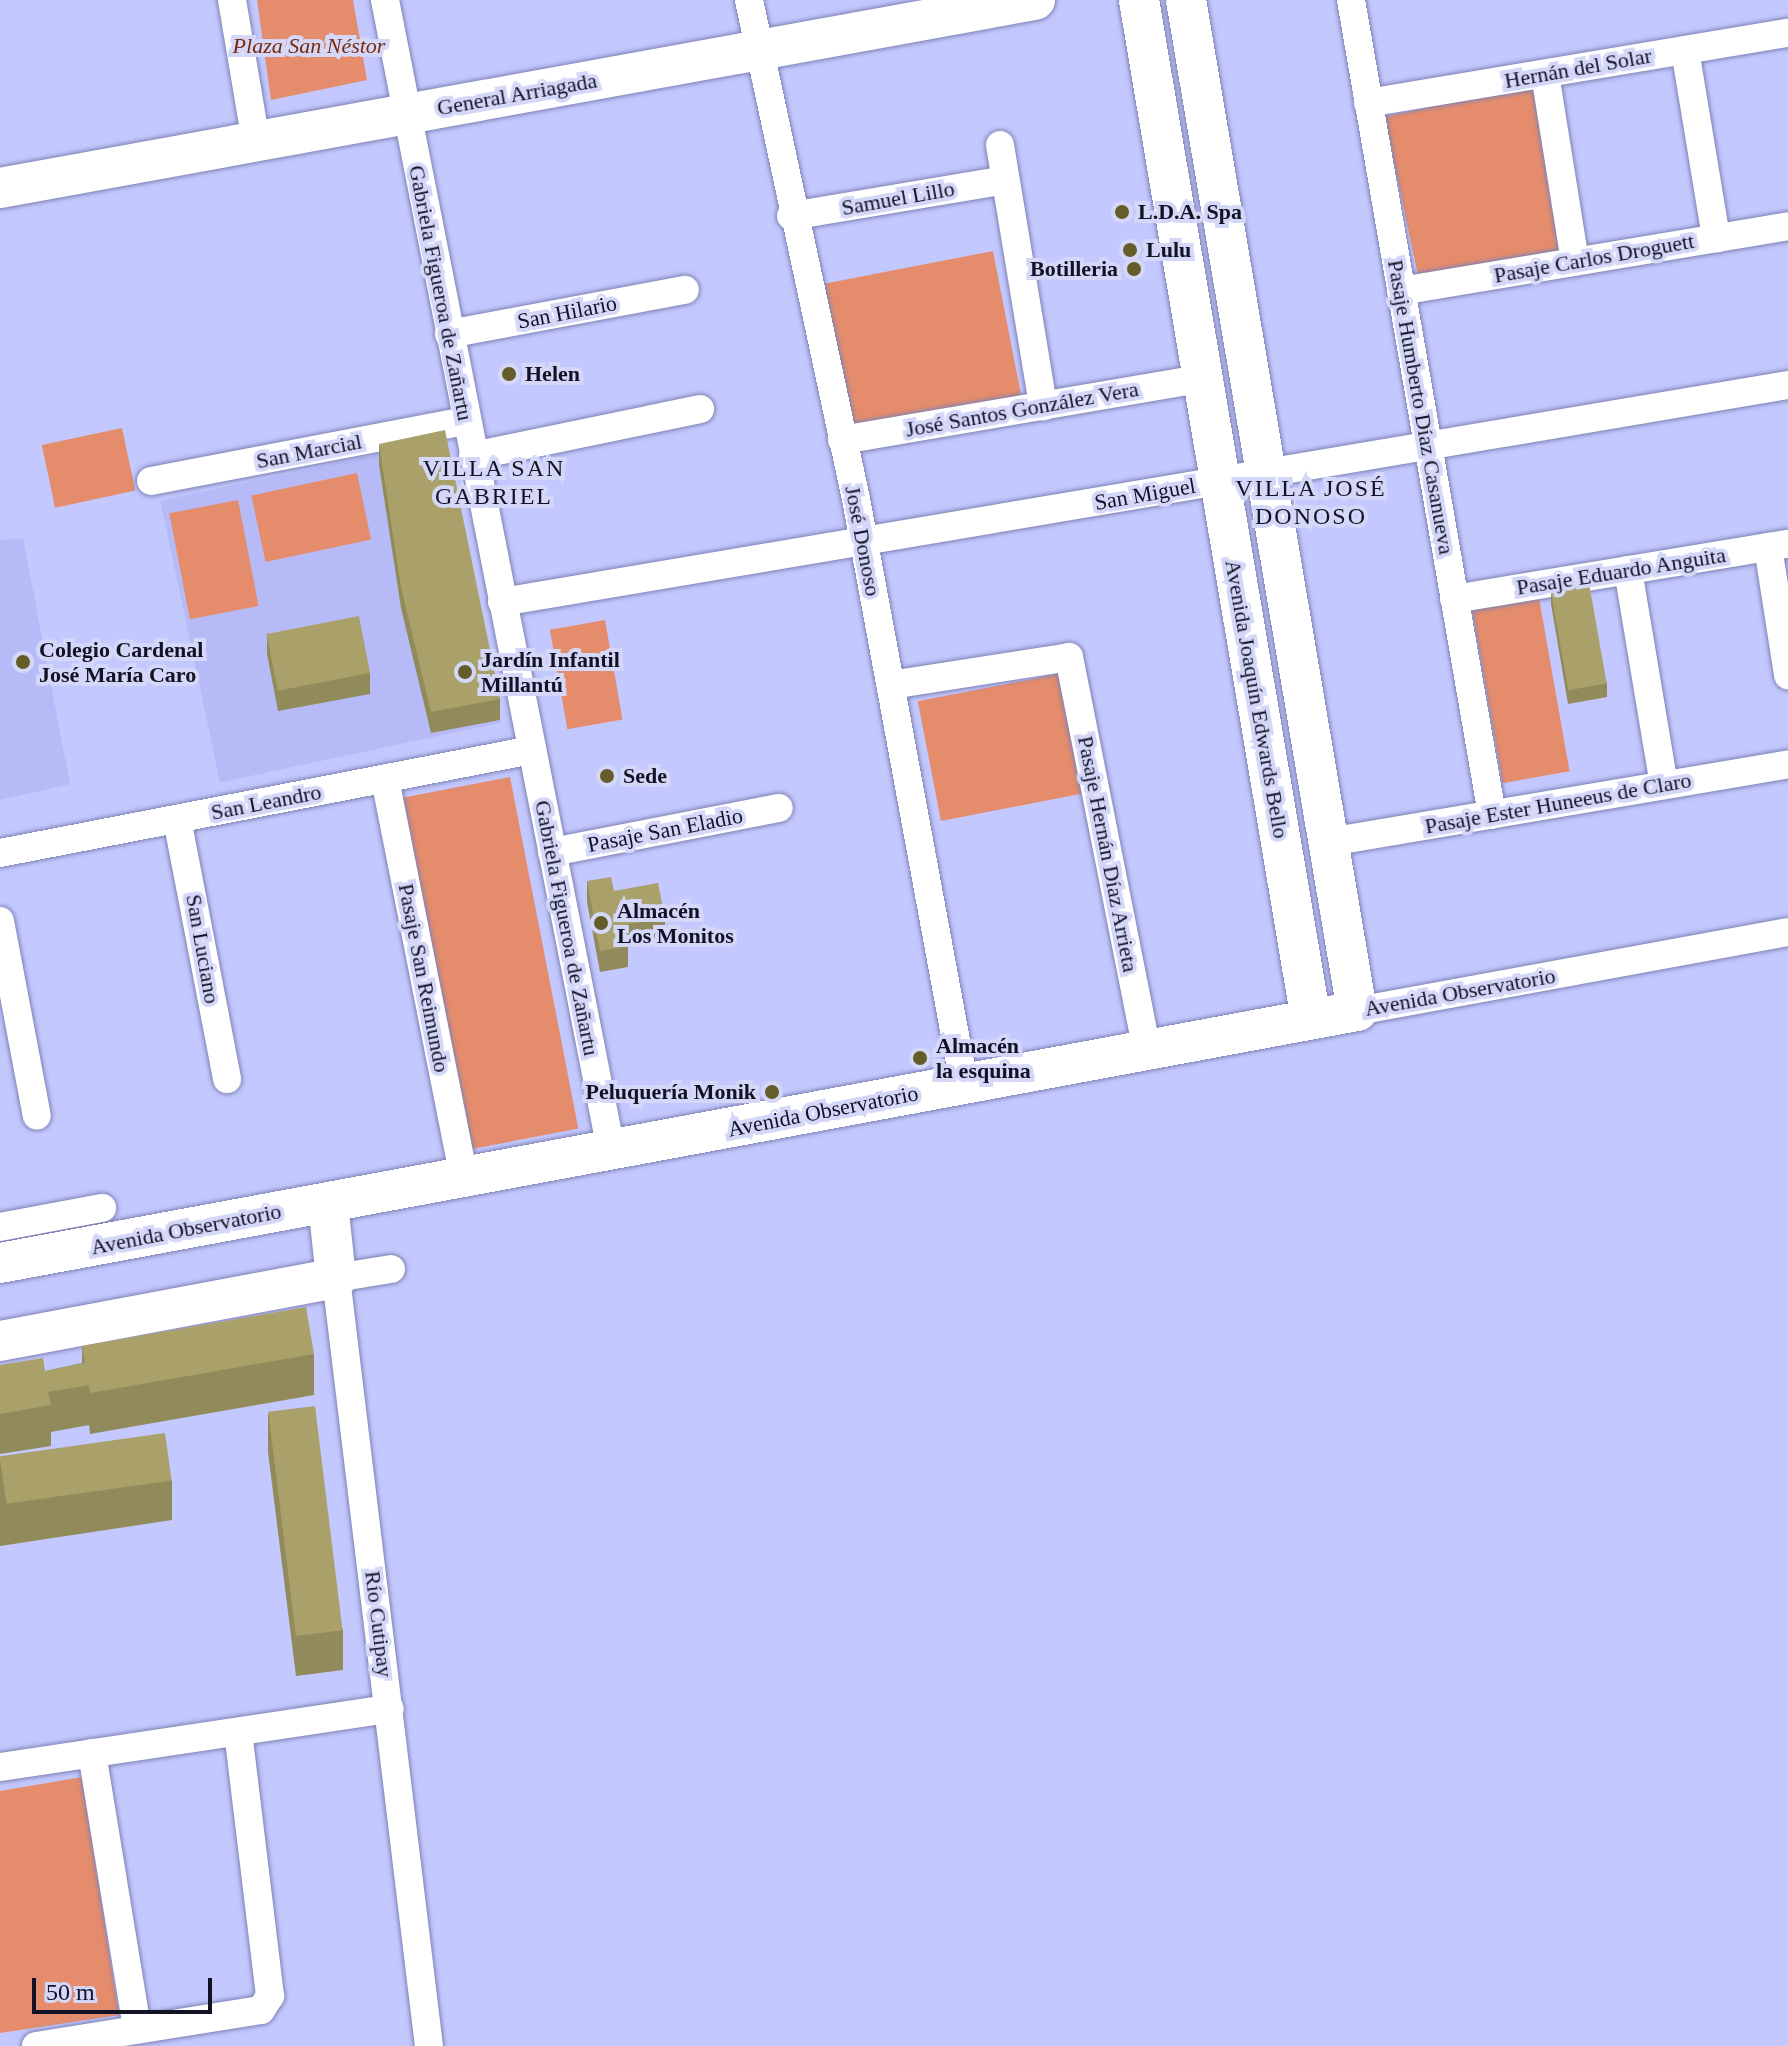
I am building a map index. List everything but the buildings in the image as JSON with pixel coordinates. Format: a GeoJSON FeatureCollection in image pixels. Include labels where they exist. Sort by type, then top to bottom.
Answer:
{"type":"FeatureCollection","features":[{"type":"Feature","properties":{"kind":"street"},"geometry":{"type":"LineString","coordinates":[[232,0],[256,142]]}},
{"type":"Feature","properties":{"kind":"street","name":"Gabriela Figueroa de Zañartu"},"geometry":{"type":"LineString","coordinates":[[385,0],[405,115],[611,1150]]}},
{"type":"Feature","properties":{"kind":"street","name":"José Donoso"},"geometry":{"type":"LineString","coordinates":[[749,0],[763,50],[791,216],[864,541],[964,1084]]}},
{"type":"Feature","properties":{"kind":"street","name":"General Arriagada"},"geometry":{"type":"LineString","coordinates":[[0,188],[1035,0]]}},
{"type":"Feature","properties":{"kind":"street","name":"Avenida Joaquín Edwards Bello"},"geometry":{"type":"LineString","coordinates":[[1139,0],[1311,1020]]}},
{"type":"Feature","properties":{"kind":"street","name":"Avenida Joaquín Edwards Bello"},"geometry":{"type":"LineString","coordinates":[[1186,0],[1357,1011]]}},
{"type":"Feature","properties":{"kind":"street","name":"Pasaje Humberto Díaz Casanueva"},"geometry":{"type":"LineString","coordinates":[[1351,0],[1492,815]]}},
{"type":"Feature","properties":{"kind":"street","name":"Hernán del Solar"},"geometry":{"type":"LineString","coordinates":[[1368,103],[1788,33]]}},
{"type":"Feature","properties":{"kind":"street"},"geometry":{"type":"LineString","coordinates":[[1685,50],[1716,238]]}},
{"type":"Feature","properties":{"kind":"street"},"geometry":{"type":"LineString","coordinates":[[1545,74],[1575,262]]}},
{"type":"Feature","properties":{"kind":"street"},"geometry":{"type":"LineString","coordinates":[[1000,145],[1043,406]]}},
{"type":"Feature","properties":{"kind":"street","name":"Samuel Lillo"},"geometry":{"type":"LineString","coordinates":[[791,216],[1005,180]]}},
{"type":"Feature","properties":{"kind":"street","name":"Pasaje Carlos Droguett"},"geometry":{"type":"LineString","coordinates":[[1401,291],[1788,226]]}},
{"type":"Feature","properties":{"kind":"street","name":"San Hilario"},"geometry":{"type":"LineString","coordinates":[[449,334],[685,290]]}},
{"type":"Feature","properties":{"kind":"street","name":"José Santos González Vera"},"geometry":{"type":"LineString","coordinates":[[842,440],[1203,378]]}},
{"type":"Feature","properties":{"kind":"street","name":"San Miguel"},"geometry":{"type":"LineString","coordinates":[[502,602],[1788,385]]}},
{"type":"Feature","properties":{"kind":"street"},"geometry":{"type":"LineString","coordinates":[[473,456],[700,409]]}},
{"type":"Feature","properties":{"kind":"street","name":"San Marcial"},"geometry":{"type":"LineString","coordinates":[[151,481],[466,421]]}},
{"type":"Feature","properties":{"kind":"street"},"geometry":{"type":"LineString","coordinates":[[1778,545],[1788,675]]}},
{"type":"Feature","properties":{"kind":"street","name":"Pasaje Eduardo Anguita"},"geometry":{"type":"LineString","coordinates":[[1454,599],[1778,545]]}},
{"type":"Feature","properties":{"kind":"street"},"geometry":{"type":"LineString","coordinates":[[1628,570],[1664,785]]}},
{"type":"Feature","properties":{"kind":"street","name":"Pasaje Hernán Díaz Arrieta"},"geometry":{"type":"LineString","coordinates":[[891,685],[1069,657],[1147,1051]]}},
{"type":"Feature","properties":{"kind":"street","name":"San Leandro"},"geometry":{"type":"LineString","coordinates":[[0,853],[532,750]]}},
{"type":"Feature","properties":{"kind":"street","name":"Pasaje Ester Huneeus de Claro"},"geometry":{"type":"LineString","coordinates":[[1329,842],[1788,764]]}},
{"type":"Feature","properties":{"kind":"street","name":"Pasaje San Reimundo"},"geometry":{"type":"LineString","coordinates":[[385,779],[464,1178]]}},
{"type":"Feature","properties":{"kind":"street","name":"Pasaje San Eladio"},"geometry":{"type":"LineString","coordinates":[[552,852],[779,808]]}},
{"type":"Feature","properties":{"kind":"street","name":"San Luciano"},"geometry":{"type":"LineString","coordinates":[[177,819],[227,1079]]}},
{"type":"Feature","properties":{"kind":"street"},"geometry":{"type":"LineString","coordinates":[[0,921],[37,1116]]}},
{"type":"Feature","properties":{"kind":"street","name":"Avenida Observatorio"},"geometry":{"type":"LineString","coordinates":[[0,1263],[1788,932]]}},
{"type":"Feature","properties":{"kind":"street","name":"Río Cutipay"},"geometry":{"type":"LineString","coordinates":[[328,1203],[429,2046]]}},
{"type":"Feature","properties":{"kind":"street"},"geometry":{"type":"LineString","coordinates":[[0,1227],[102,1208]]}},
{"type":"Feature","properties":{"kind":"street"},"geometry":{"type":"LineString","coordinates":[[0,1341],[391,1269]]}},
{"type":"Feature","properties":{"kind":"street"},"geometry":{"type":"LineString","coordinates":[[0,1767],[390,1709]]}},
{"type":"Feature","properties":{"kind":"street"},"geometry":{"type":"LineString","coordinates":[[36,2046],[261,2010],[270,1996],[238,1732]]}},
{"type":"Feature","properties":{"kind":"street"},"geometry":{"type":"LineString","coordinates":[[92,1753],[137,2029]]}},
{"type":"Feature","properties":{"kind":"shaded area"},"geometry":{"type":"Polygon","coordinates":[[[441,441],[501,723],[220,782],[160,501],[441,441]]]}},
{"type":"Feature","properties":{"kind":"shaded area","name":"Colegio Cardenal José María Caro"},"geometry":{"type":"Polygon","coordinates":[[[23,538],[70,784],[0,800],[0,540],[23,538]]]}},
{"type":"Feature","properties":{"kind":"green space","name":"Plaza San Néstor"},"geometry":{"type":"Polygon","coordinates":[[[257,0],[353,0],[367,80],[271,100],[257,0]]]}},
{"type":"Feature","properties":{"kind":"green space"},"geometry":{"type":"Polygon","coordinates":[[[1534,85],[1569,249],[1419,281],[1384,117],[1534,85]]]}},
{"type":"Feature","properties":{"kind":"green space"},"geometry":{"type":"Polygon","coordinates":[[[993,251],[1021,397],[853,430],[824,284],[993,251]]]}},
{"type":"Feature","properties":{"kind":"green space"},"geometry":{"type":"Polygon","coordinates":[[[122,428],[135,491],[55,508],[42,445],[122,428]]]}},
{"type":"Feature","properties":{"kind":"green space"},"geometry":{"type":"Polygon","coordinates":[[[357,473],[371,540],[265,562],[251,495],[357,473]]]}},
{"type":"Feature","properties":{"kind":"green space"},"geometry":{"type":"Polygon","coordinates":[[[238,500],[259,606],[190,619],[169,513],[238,500]]]}},
{"type":"Feature","properties":{"kind":"green space"},"geometry":{"type":"Polygon","coordinates":[[[1539,598],[1570,771],[1503,783],[1472,610],[1539,598]]]}},
{"type":"Feature","properties":{"kind":"green space"},"geometry":{"type":"Polygon","coordinates":[[[605,620],[623,719],[567,729],[550,630],[605,620]]]}},
{"type":"Feature","properties":{"kind":"green space"},"geometry":{"type":"Polygon","coordinates":[[[1063,673],[1086,793],[941,821],[918,701],[1063,673]]]}},
{"type":"Feature","properties":{"kind":"green space"},"geometry":{"type":"Polygon","coordinates":[[[510,777],[578,1128],[468,1150],[400,798],[510,777]]]}},
{"type":"Feature","properties":{"kind":"green space"},"geometry":{"type":"Polygon","coordinates":[[[82,1777],[119,2015],[0,2033],[0,1791],[82,1777]]]}},
{"type":"Feature","properties":{"kind":"place","name":"L.D.A. Spa"},"geometry":{"type":"Point","coordinates":[1122,212]}},
{"type":"Feature","properties":{"kind":"place","name":"Lulu"},"geometry":{"type":"Point","coordinates":[1130,250]}},
{"type":"Feature","properties":{"kind":"place","name":"Botilleria"},"geometry":{"type":"Point","coordinates":[1134,269]}},
{"type":"Feature","properties":{"kind":"place","name":"Helen"},"geometry":{"type":"Point","coordinates":[509,374]}},
{"type":"Feature","properties":{"kind":"place","name":"Colegio Cardenal José María Caro"},"geometry":{"type":"Point","coordinates":[23,662]}},
{"type":"Feature","properties":{"kind":"place","name":"Jardín Infantil Millantú"},"geometry":{"type":"Point","coordinates":[465,672]}},
{"type":"Feature","properties":{"kind":"place","name":"Sede"},"geometry":{"type":"Point","coordinates":[607,776]}},
{"type":"Feature","properties":{"kind":"place","name":"Almacén Los Monitos"},"geometry":{"type":"Point","coordinates":[601,923]}},
{"type":"Feature","properties":{"kind":"place","name":"Almacén la esquina"},"geometry":{"type":"Point","coordinates":[920,1058]}},
{"type":"Feature","properties":{"kind":"place","name":"Peluquería Monik"},"geometry":{"type":"Point","coordinates":[772,1092]}},
{"type":"Feature","properties":{"kind":"district","name":"VILLA SAN GABRIEL"},"geometry":{"type":"Point","coordinates":[494,483]}},
{"type":"Feature","properties":{"kind":"district","name":"VILLA JOSÉ DONOSO"},"geometry":{"type":"Point","coordinates":[1311,503]}}]}
